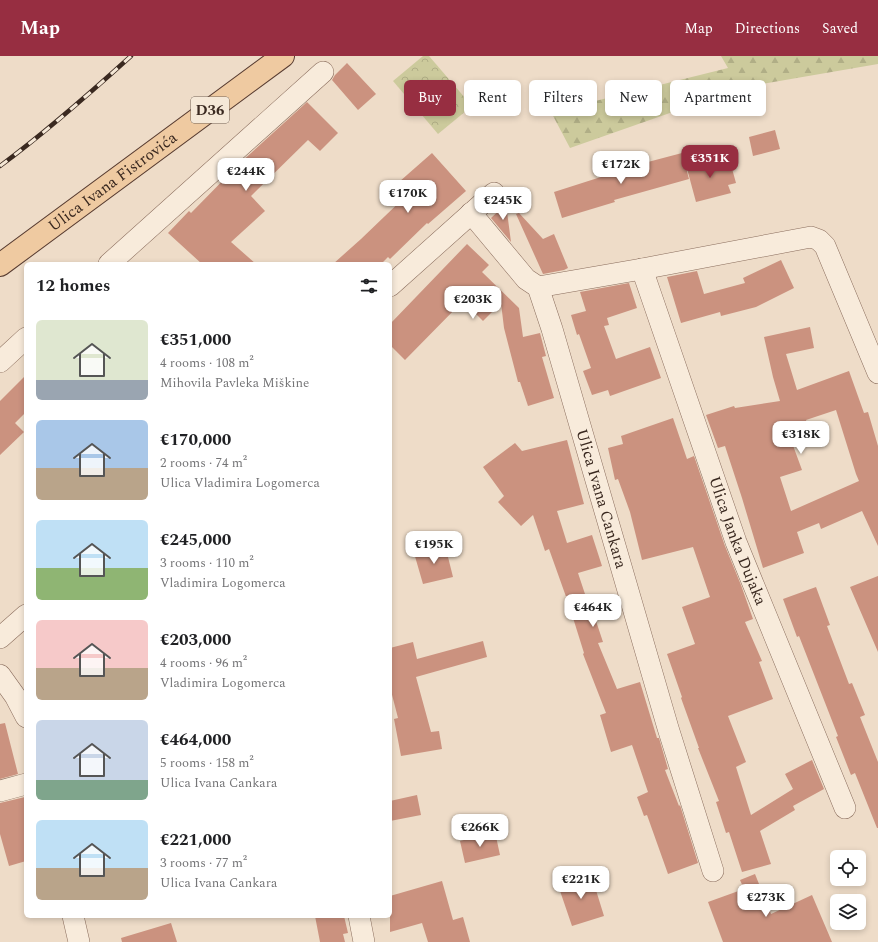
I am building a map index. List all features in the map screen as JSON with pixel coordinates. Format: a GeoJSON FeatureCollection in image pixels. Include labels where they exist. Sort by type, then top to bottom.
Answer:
{"type":"FeatureCollection","features":[{"type":"Feature","properties":{"kind":"main road","name":"Ulica Ivana Fistrovića"},"geometry":{"type":"LineString","coordinates":[[0,265],[283,56]]}},
{"type":"Feature","properties":{"kind":"street"},"geometry":{"type":"LineString","coordinates":[[111,262],[323,72]]}},
{"type":"Feature","properties":{"kind":"street"},"geometry":{"type":"LineString","coordinates":[[392,284],[494,193]]}},
{"type":"Feature","properties":{"kind":"street"},"geometry":{"type":"LineString","coordinates":[[471,213],[526,280],[538,287],[811,237],[819,240],[826,246],[878,373]]}},
{"type":"Feature","properties":{"kind":"street","name":"Ulica Janka Dujaka"},"geometry":{"type":"LineString","coordinates":[[642,269],[736,542],[845,808]]}},
{"type":"Feature","properties":{"kind":"street","name":"Ulica Ivana Cankara"},"geometry":{"type":"LineString","coordinates":[[538,287],[557,345],[665,720],[714,871]]}},
{"type":"Feature","properties":{"kind":"street"},"geometry":{"type":"LineString","coordinates":[[0,362],[24,340]]}},
{"type":"Feature","properties":{"kind":"street"},"geometry":{"type":"LineString","coordinates":[[0,638],[24,617]]}},
{"type":"Feature","properties":{"kind":"street"},"geometry":{"type":"LineString","coordinates":[[0,675],[15,696],[24,713]]}},
{"type":"Feature","properties":{"kind":"street"},"geometry":{"type":"LineString","coordinates":[[0,791],[24,785]]}},
{"type":"Feature","properties":{"kind":"street"},"geometry":{"type":"LineString","coordinates":[[74,918],[79,942]]}},
{"type":"Feature","properties":{"kind":"street"},"geometry":{"type":"LineString","coordinates":[[359,918],[364,942]]}},
{"type":"Feature","properties":{"kind":"green space"},"geometry":{"type":"Polygon","coordinates":[[[423,56],[429,56],[450,80],[404,80],[404,94],[393,81],[423,56]]]}},
{"type":"Feature","properties":{"kind":"green space"},"geometry":{"type":"Polygon","coordinates":[[[721,56],[878,56],[878,64],[766,83],[766,80],[680,80],[728,68],[721,56]]]}},
{"type":"Feature","properties":{"kind":"green space"},"geometry":{"type":"Polygon","coordinates":[[[670,82],[670,113],[662,116],[662,84],[670,82]]]}},
{"type":"Feature","properties":{"kind":"green space"},"geometry":{"type":"Polygon","coordinates":[[[456,87],[464,97],[464,113],[438,134],[423,116],[456,116],[456,87]]]}},
{"type":"Feature","properties":{"kind":"green space"},"geometry":{"type":"Polygon","coordinates":[[[605,99],[605,116],[661,116],[570,148],[553,116],[597,116],[597,101],[605,99]]]}},
{"type":"Feature","properties":{"kind":"building"},"geometry":{"type":"Polygon","coordinates":[[[347,63],[376,94],[358,110],[332,80],[347,63]]]}},
{"type":"Feature","properties":{"kind":"building"},"geometry":{"type":"Polygon","coordinates":[[[307,102],[338,133],[320,151],[308,140],[251,196],[265,211],[231,242],[254,262],[200,262],[168,233],[189,211],[191,213],[240,163],[307,102]]]}},
{"type":"Feature","properties":{"kind":"building"},"geometry":{"type":"Polygon","coordinates":[[[775,130],[780,149],[753,156],[749,137],[775,130]]]}},
{"type":"Feature","properties":{"kind":"building"},"geometry":{"type":"Polygon","coordinates":[[[432,153],[466,191],[428,224],[427,223],[390,259],[388,257],[383,262],[335,262],[409,193],[399,182],[432,153]]]}},
{"type":"Feature","properties":{"kind":"building"},"geometry":{"type":"Polygon","coordinates":[[[682,153],[689,179],[614,200],[615,202],[562,218],[554,192],[629,167],[682,153]]]}},
{"type":"Feature","properties":{"kind":"building"},"geometry":{"type":"Polygon","coordinates":[[[720,156],[723,167],[731,165],[736,183],[728,185],[731,193],[696,202],[686,165],[720,156]]]}},
{"type":"Feature","properties":{"kind":"building"},"geometry":{"type":"Polygon","coordinates":[[[506,204],[511,242],[491,218],[506,204]]]}},
{"type":"Feature","properties":{"kind":"building"},"geometry":{"type":"Polygon","coordinates":[[[519,213],[543,239],[554,234],[568,268],[543,274],[516,214],[519,213]]]}},
{"type":"Feature","properties":{"kind":"building"},"geometry":{"type":"Polygon","coordinates":[[[467,244],[489,265],[482,272],[519,308],[523,337],[540,333],[546,356],[542,357],[554,398],[528,406],[520,382],[518,382],[504,328],[501,303],[483,321],[463,301],[405,360],[392,347],[392,322],[467,244]]]}},
{"type":"Feature","properties":{"kind":"building"},"geometry":{"type":"Polygon","coordinates":[[[781,260],[794,288],[756,307],[721,316],[720,312],[681,323],[667,277],[697,271],[704,294],[745,283],[743,278],[781,260]]]}},
{"type":"Feature","properties":{"kind":"building"},"geometry":{"type":"Polygon","coordinates":[[[629,283],[637,308],[607,318],[609,325],[604,326],[616,359],[650,347],[661,378],[610,396],[608,390],[592,395],[583,371],[591,368],[579,334],[577,335],[571,315],[586,311],[580,292],[629,283]]]}},
{"type":"Feature","properties":{"kind":"building"},"geometry":{"type":"Polygon","coordinates":[[[810,327],[814,348],[786,354],[797,390],[849,371],[864,413],[868,412],[878,446],[878,546],[862,511],[821,529],[819,523],[797,532],[804,553],[763,568],[725,446],[718,448],[706,415],[734,406],[735,408],[780,401],[764,337],[810,327]],[[836,410],[806,420],[807,423],[787,429],[802,470],[780,477],[791,511],[859,481],[836,410]]]}},
{"type":"Feature","properties":{"kind":"building"},"geometry":{"type":"Polygon","coordinates":[[[24,377],[24,414],[15,423],[24,432],[0,455],[0,401],[24,377]]]}},
{"type":"Feature","properties":{"kind":"building"},"geometry":{"type":"Polygon","coordinates":[[[673,418],[687,459],[694,456],[725,546],[741,585],[753,619],[745,622],[762,661],[759,662],[773,699],[728,716],[746,762],[736,767],[751,815],[793,789],[785,774],[812,760],[824,789],[793,806],[795,810],[760,831],[771,864],[742,872],[729,832],[726,833],[716,802],[719,801],[698,748],[667,654],[695,644],[682,607],[710,597],[693,547],[642,560],[630,512],[618,479],[615,480],[608,448],[623,444],[621,436],[673,418]]]}},
{"type":"Feature","properties":{"kind":"building"},"geometry":{"type":"Polygon","coordinates":[[[567,440],[584,504],[557,511],[567,543],[592,535],[602,566],[578,573],[603,642],[598,643],[617,689],[640,682],[668,769],[665,770],[679,806],[680,805],[698,863],[668,874],[647,815],[644,816],[637,797],[648,792],[632,745],[611,752],[600,715],[606,713],[583,654],[584,653],[569,605],[549,549],[545,551],[533,515],[521,526],[498,502],[504,496],[483,467],[515,443],[522,451],[567,440]]]}},
{"type":"Feature","properties":{"kind":"building"},"geometry":{"type":"Polygon","coordinates":[[[445,545],[453,577],[423,584],[414,553],[445,545]]]}},
{"type":"Feature","properties":{"kind":"building"},"geometry":{"type":"Polygon","coordinates":[[[878,576],[878,652],[850,587],[878,576]]]}},
{"type":"Feature","properties":{"kind":"building"},"geometry":{"type":"Polygon","coordinates":[[[816,587],[830,625],[827,626],[849,684],[852,683],[865,715],[860,717],[878,762],[878,828],[855,773],[851,775],[836,737],[838,736],[783,599],[816,587]]]}},
{"type":"Feature","properties":{"kind":"building"},"geometry":{"type":"Polygon","coordinates":[[[483,641],[487,657],[416,677],[431,732],[439,731],[442,749],[401,756],[394,719],[398,718],[392,695],[392,647],[413,642],[417,659],[483,641]]]}},
{"type":"Feature","properties":{"kind":"building"},"geometry":{"type":"Polygon","coordinates":[[[5,723],[18,774],[0,779],[0,724],[5,723]]]}},
{"type":"Feature","properties":{"kind":"building"},"geometry":{"type":"Polygon","coordinates":[[[417,795],[421,815],[392,821],[392,801],[417,795]]]}},
{"type":"Feature","properties":{"kind":"building"},"geometry":{"type":"Polygon","coordinates":[[[24,797],[24,862],[9,866],[0,834],[0,803],[24,797]]]}},
{"type":"Feature","properties":{"kind":"building"},"geometry":{"type":"Polygon","coordinates":[[[495,832],[500,855],[465,863],[460,841],[495,832]]]}},
{"type":"Feature","properties":{"kind":"building"},"geometry":{"type":"Polygon","coordinates":[[[591,874],[604,916],[572,926],[558,885],[591,874]]]}},
{"type":"Feature","properties":{"kind":"building"},"geometry":{"type":"Polygon","coordinates":[[[755,874],[771,914],[812,895],[832,942],[723,942],[708,902],[744,889],[740,880],[755,874]]]}},
{"type":"Feature","properties":{"kind":"building"},"geometry":{"type":"Polygon","coordinates":[[[442,881],[453,920],[463,917],[470,942],[428,942],[422,923],[390,932],[390,918],[392,918],[392,895],[442,881]]]}},
{"type":"Feature","properties":{"kind":"building"},"geometry":{"type":"Polygon","coordinates":[[[315,918],[344,918],[348,933],[343,934],[345,942],[320,942],[315,918]]]}},
{"type":"Feature","properties":{"kind":"building"},"geometry":{"type":"Polygon","coordinates":[[[171,923],[177,942],[122,942],[121,938],[171,923]]]}},
{"type":"Feature","properties":{"kind":"railway"},"geometry":{"type":"LineString","coordinates":[[0,166],[34,140],[131,56]]}}]}
